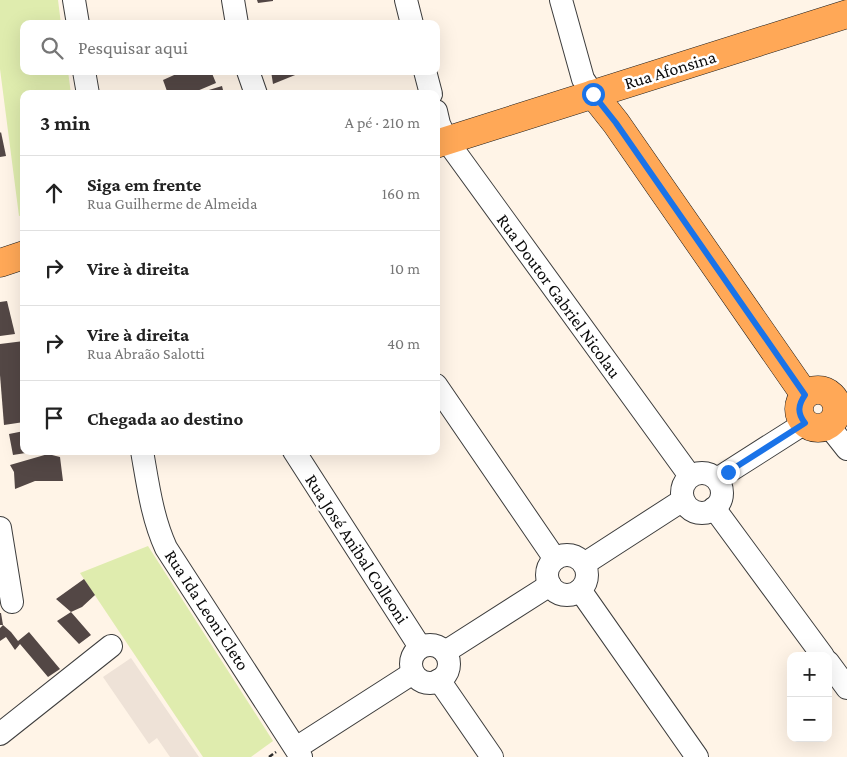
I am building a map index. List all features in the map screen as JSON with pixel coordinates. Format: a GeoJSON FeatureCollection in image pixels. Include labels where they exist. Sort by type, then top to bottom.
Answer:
{"type":"FeatureCollection","features":[{"type":"Feature","properties":{"kind":"main road","name":"Rua Afonsina"},"geometry":{"type":"LineString","coordinates":[[588,86],[832,0]]}},
{"type":"Feature","properties":{"kind":"main road","name":"Rua Afonsina"},"geometry":{"type":"LineString","coordinates":[[440,129],[847,14]]}},
{"type":"Feature","properties":{"kind":"main road"},"geometry":{"type":"LineString","coordinates":[[588,86],[805,395],[816,390],[822,391],[833,398],[829,412]]}},
{"type":"Feature","properties":{"kind":"main road"},"geometry":{"type":"LineString","coordinates":[[0,263],[20,256]]}},
{"type":"Feature","properties":{"kind":"main road"},"geometry":{"type":"LineString","coordinates":[[0,281],[20,274]]}},
{"type":"Feature","properties":{"kind":"street"},"geometry":{"type":"LineString","coordinates":[[74,0],[77,20]]}},
{"type":"Feature","properties":{"kind":"street"},"geometry":{"type":"LineString","coordinates":[[233,0],[236,20]]}},
{"type":"Feature","properties":{"kind":"street"},"geometry":{"type":"LineString","coordinates":[[406,0],[411,20]]}},
{"type":"Feature","properties":{"kind":"street"},"geometry":{"type":"LineString","coordinates":[[561,0],[588,86]]}},
{"type":"Feature","properties":{"kind":"street"},"geometry":{"type":"LineString","coordinates":[[85,75],[87,90]]}},
{"type":"Feature","properties":{"kind":"street"},"geometry":{"type":"LineString","coordinates":[[249,75],[255,90]]}},
{"type":"Feature","properties":{"kind":"street"},"geometry":{"type":"LineString","coordinates":[[426,75],[431,90]]}},
{"type":"Feature","properties":{"kind":"street","name":"Rua Doutor Gabriel Nicolau"},"geometry":{"type":"LineString","coordinates":[[440,130],[690,476]]}},
{"type":"Feature","properties":{"kind":"street"},"geometry":{"type":"LineString","coordinates":[[440,391],[555,559]]}},
{"type":"Feature","properties":{"kind":"street"},"geometry":{"type":"LineString","coordinates":[[717,479],[829,412],[847,449]]}},
{"type":"Feature","properties":{"kind":"street","name":"Rua Ida Leoni Cleto"},"geometry":{"type":"LineString","coordinates":[[143,455],[158,531],[166,548],[298,752]]}},
{"type":"Feature","properties":{"kind":"street","name":"Rua José Anibal Colleoni"},"geometry":{"type":"LineString","coordinates":[[297,455],[420,647]]}},
{"type":"Feature","properties":{"kind":"street"},"geometry":{"type":"LineString","coordinates":[[707,473],[717,479],[722,491],[718,504],[709,512],[691,510],[683,500],[682,490],[686,480],[696,474],[707,473]]}},
{"type":"Feature","properties":{"kind":"street"},"geometry":{"type":"LineString","coordinates":[[584,564],[683,500]]}},
{"type":"Feature","properties":{"kind":"street"},"geometry":{"type":"LineString","coordinates":[[714,508],[820,652]]}},
{"type":"Feature","properties":{"kind":"street"},"geometry":{"type":"LineString","coordinates":[[0,528],[12,602]]}},
{"type":"Feature","properties":{"kind":"street"},"geometry":{"type":"LineString","coordinates":[[567,555],[574,556],[584,564],[587,575],[584,586],[580,590],[567,595],[560,594],[550,586],[548,568],[555,559],[567,555]]}},
{"type":"Feature","properties":{"kind":"street"},"geometry":{"type":"LineString","coordinates":[[445,652],[550,586]]}},
{"type":"Feature","properties":{"kind":"street"},"geometry":{"type":"LineString","coordinates":[[580,590],[696,757]]}},
{"type":"Feature","properties":{"kind":"street"},"geometry":{"type":"LineString","coordinates":[[0,734],[111,646]]}},
{"type":"Feature","properties":{"kind":"street"},"geometry":{"type":"LineString","coordinates":[[438,646],[445,652],[449,666],[447,672],[439,680],[433,682],[422,681],[413,673],[412,659],[420,647],[438,646]]}},
{"type":"Feature","properties":{"kind":"street"},"geometry":{"type":"LineString","coordinates":[[832,667],[847,688]]}},
{"type":"Feature","properties":{"kind":"street"},"geometry":{"type":"LineString","coordinates":[[298,752],[413,673]]}},
{"type":"Feature","properties":{"kind":"street"},"geometry":{"type":"LineString","coordinates":[[439,680],[492,757]]}},
{"type":"Feature","properties":{"kind":"green space"},"geometry":{"type":"Polygon","coordinates":[[[0,0],[58,0],[60,20],[20,20],[20,75],[69,75],[70,90],[20,90],[19,216],[0,69],[0,0]]]}},
{"type":"Feature","properties":{"kind":"green space"},"geometry":{"type":"Polygon","coordinates":[[[148,546],[273,741],[251,757],[203,757],[80,573],[148,546]]]}},
{"type":"Feature","properties":{"kind":"shaded area"},"geometry":{"type":"Polygon","coordinates":[[[131,658],[199,757],[170,757],[157,738],[149,744],[103,677],[131,658]]]}},
{"type":"Feature","properties":{"kind":"building"},"geometry":{"type":"Polygon","coordinates":[[[257,0],[273,0],[273,1],[258,3],[257,0]]]}},
{"type":"Feature","properties":{"kind":"building"},"geometry":{"type":"Polygon","coordinates":[[[174,75],[213,75],[216,83],[199,90],[167,90],[163,80],[174,75]]]}},
{"type":"Feature","properties":{"kind":"building"},"geometry":{"type":"Polygon","coordinates":[[[272,75],[295,75],[273,84],[272,75]]]}},
{"type":"Feature","properties":{"kind":"building"},"geometry":{"type":"Polygon","coordinates":[[[222,86],[223,90],[209,90],[222,86]]]}},
{"type":"Feature","properties":{"kind":"building"},"geometry":{"type":"Polygon","coordinates":[[[0,133],[6,156],[0,157],[0,133]]]}},
{"type":"Feature","properties":{"kind":"building"},"geometry":{"type":"Polygon","coordinates":[[[7,301],[15,334],[0,336],[0,302],[7,301]]]}},
{"type":"Feature","properties":{"kind":"building"},"geometry":{"type":"Polygon","coordinates":[[[20,342],[20,423],[4,425],[0,375],[0,344],[20,342]]]}},
{"type":"Feature","properties":{"kind":"building"},"geometry":{"type":"Polygon","coordinates":[[[20,432],[20,454],[13,455],[9,434],[20,432]]]}},
{"type":"Feature","properties":{"kind":"building"},"geometry":{"type":"Polygon","coordinates":[[[45,455],[60,457],[63,481],[35,481],[15,489],[14,472],[10,465],[45,455]]]}},
{"type":"Feature","properties":{"kind":"building"},"geometry":{"type":"Polygon","coordinates":[[[84,579],[95,595],[82,607],[71,612],[56,599],[84,579]]]}},
{"type":"Feature","properties":{"kind":"building"},"geometry":{"type":"Polygon","coordinates":[[[71,612],[91,635],[79,644],[57,621],[71,612]]]}},
{"type":"Feature","properties":{"kind":"building"},"geometry":{"type":"Polygon","coordinates":[[[1,613],[3,625],[0,625],[1,613]]]}},
{"type":"Feature","properties":{"kind":"building"},"geometry":{"type":"Polygon","coordinates":[[[3,625],[18,641],[29,632],[60,669],[48,677],[20,644],[15,650],[6,637],[0,641],[0,628],[3,625]]]}},
{"type":"Feature","properties":{"kind":"route"},"geometry":{"type":"LineString","coordinates":[[593,94],[616,123],[805,395],[799,406],[801,418],[805,423],[728,472]]}}]}
